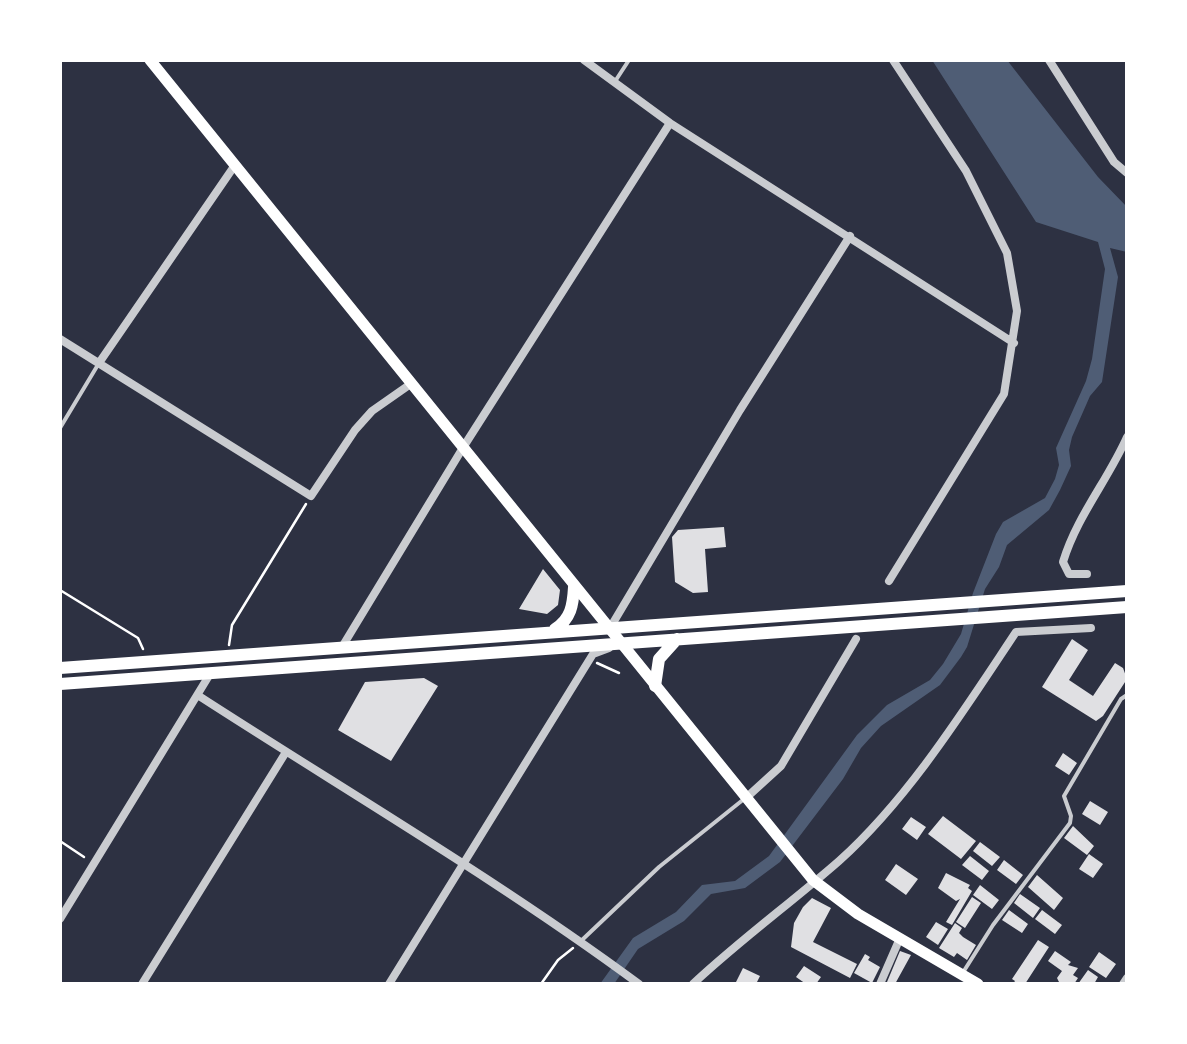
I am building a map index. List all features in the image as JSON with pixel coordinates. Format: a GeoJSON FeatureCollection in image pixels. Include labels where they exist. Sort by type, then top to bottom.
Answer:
{"type":"FeatureCollection","features":[{"type":"Feature","properties":{"kind":"highway"},"geometry":{"type":"LineString","coordinates":[[552,630],[566,622],[574,600],[574,586]]}},
{"type":"Feature","properties":{"kind":"highway"},"geometry":{"type":"LineString","coordinates":[[60,668],[1127,591]]}},
{"type":"Feature","properties":{"kind":"highway"},"geometry":{"type":"LineString","coordinates":[[60,684],[1127,608]]}},
{"type":"Feature","properties":{"kind":"highway"},"geometry":{"type":"LineString","coordinates":[[655,686],[659,660],[677,640]]}},
{"type":"Feature","properties":{"kind":"main road"},"geometry":{"type":"LineString","coordinates":[[150,60],[811,878],[858,914],[978,984]]}},
{"type":"Feature","properties":{"kind":"street"},"geometry":{"type":"LineString","coordinates":[[584,60],[670,123],[1014,343]]}},
{"type":"Feature","properties":{"kind":"street"},"geometry":{"type":"LineString","coordinates":[[888,581],[1004,394],[1017,311],[1007,254],[966,171],[892,60]]}},
{"type":"Feature","properties":{"kind":"street"},"geometry":{"type":"LineString","coordinates":[[1049,60],[1114,162],[1127,173]]}},
{"type":"Feature","properties":{"kind":"street"},"geometry":{"type":"LineString","coordinates":[[342,647],[464,446],[670,123]]}},
{"type":"Feature","properties":{"kind":"street"},"geometry":{"type":"LineString","coordinates":[[98,363],[235,164]]}},
{"type":"Feature","properties":{"kind":"street"},"geometry":{"type":"LineString","coordinates":[[610,628],[850,236]]}},
{"type":"Feature","properties":{"kind":"street"},"geometry":{"type":"LineString","coordinates":[[60,339],[311,496],[355,430],[372,411],[412,383]]}},
{"type":"Feature","properties":{"kind":"street"},"geometry":{"type":"LineString","coordinates":[[1088,574],[1069,574],[1063,562],[1082,516],[1111,472],[1127,436]]}},
{"type":"Feature","properties":{"kind":"street"},"geometry":{"type":"LineString","coordinates":[[694,984],[811,878],[840,860],[918,775],[1016,632],[1092,628]]}},
{"type":"Feature","properties":{"kind":"street"},"geometry":{"type":"LineString","coordinates":[[748,799],[781,766],[856,639]]}},
{"type":"Feature","properties":{"kind":"street"},"geometry":{"type":"LineString","coordinates":[[389,984],[593,654],[622,644]]}},
{"type":"Feature","properties":{"kind":"street"},"geometry":{"type":"LineString","coordinates":[[60,919],[199,696],[206,674]]}},
{"type":"Feature","properties":{"kind":"street"},"geometry":{"type":"LineString","coordinates":[[199,696],[464,863],[639,984]]}},
{"type":"Feature","properties":{"kind":"street"},"geometry":{"type":"LineString","coordinates":[[142,984],[286,752]]}},
{"type":"Feature","properties":{"kind":"street"},"geometry":{"type":"LineString","coordinates":[[880,984],[901,937]]}},
{"type":"Feature","properties":{"kind":"lane"},"geometry":{"type":"LineString","coordinates":[[614,83],[628,60]]}},
{"type":"Feature","properties":{"kind":"lane"},"geometry":{"type":"LineString","coordinates":[[60,428],[98,363]]}},
{"type":"Feature","properties":{"kind":"lane"},"geometry":{"type":"LineString","coordinates":[[962,974],[1002,912],[1070,824],[1064,796],[1127,695]]}},
{"type":"Feature","properties":{"kind":"lane"},"geometry":{"type":"LineString","coordinates":[[586,944],[660,868],[748,799]]}},
{"type":"Feature","properties":{"kind":"path"},"geometry":{"type":"LineString","coordinates":[[221,656],[232,625],[311,496]]}},
{"type":"Feature","properties":{"kind":"path"},"geometry":{"type":"LineString","coordinates":[[60,590],[138,638],[148,662]]}},
{"type":"Feature","properties":{"kind":"path"},"geometry":{"type":"LineString","coordinates":[[597,663],[618,673]]}},
{"type":"Feature","properties":{"kind":"path"},"geometry":{"type":"LineString","coordinates":[[60,842],[94,863]]}},
{"type":"Feature","properties":{"kind":"path"},"geometry":{"type":"LineString","coordinates":[[542,984],[558,960],[586,944]]}},
{"type":"Feature","properties":{"kind":"water"},"geometry":{"type":"Polygon","coordinates":[[[932,60],[1007,60],[1098,177],[1127,207],[1127,252],[1110,248],[1118,277],[1102,382],[1090,396],[1072,437],[1071,466],[1060,490],[1049,510],[1007,545],[985,589],[967,647],[940,685],[881,726],[861,748],[843,779],[780,862],[745,888],[711,894],[684,921],[638,949],[614,984],[600,984],[633,938],[676,912],[702,885],[735,881],[769,856],[857,735],[887,705],[930,680],[961,634],[973,593],[1003,522],[1045,498],[1055,479],[1059,465],[1056,448],[1092,359],[1105,269],[1098,242],[1036,222],[932,60]]]}},
{"type":"Feature","properties":{"kind":"building"},"geometry":{"type":"Polygon","coordinates":[[[724,527],[726,547],[705,549],[708,592],[693,593],[675,582],[672,537],[678,530],[724,527]]]}},
{"type":"Feature","properties":{"kind":"building"},"geometry":{"type":"Polygon","coordinates":[[[543,569],[560,590],[558,605],[547,614],[519,609],[543,569]]]}},
{"type":"Feature","properties":{"kind":"building"},"geometry":{"type":"Polygon","coordinates":[[[1072,639],[1088,650],[1069,680],[1093,696],[1115,663],[1123,668],[1127,679],[1096,721],[1042,687],[1072,639]]]}},
{"type":"Feature","properties":{"kind":"building"},"geometry":{"type":"Polygon","coordinates":[[[424,678],[438,686],[391,761],[338,730],[365,682],[424,678]]]}},
{"type":"Feature","properties":{"kind":"building"},"geometry":{"type":"Polygon","coordinates":[[[1063,753],[1077,763],[1069,775],[1055,766],[1063,753]]]}},
{"type":"Feature","properties":{"kind":"building"},"geometry":{"type":"Polygon","coordinates":[[[1090,801],[1108,812],[1100,825],[1082,814],[1090,801]]]}},
{"type":"Feature","properties":{"kind":"building"},"geometry":{"type":"Polygon","coordinates":[[[943,816],[976,841],[961,859],[928,834],[943,816]]]}},
{"type":"Feature","properties":{"kind":"building"},"geometry":{"type":"Polygon","coordinates":[[[911,817],[926,827],[917,840],[902,829],[911,817]]]}},
{"type":"Feature","properties":{"kind":"building"},"geometry":{"type":"Polygon","coordinates":[[[1073,826],[1094,846],[1087,855],[1064,838],[1073,826]]]}},
{"type":"Feature","properties":{"kind":"building"},"geometry":{"type":"Polygon","coordinates":[[[980,842],[1000,857],[992,866],[973,851],[980,842]]]}},
{"type":"Feature","properties":{"kind":"building"},"geometry":{"type":"Polygon","coordinates":[[[1089,854],[1103,864],[1093,878],[1079,869],[1089,854]]]}},
{"type":"Feature","properties":{"kind":"building"},"geometry":{"type":"Polygon","coordinates":[[[970,856],[989,871],[982,880],[962,865],[970,856]]]}},
{"type":"Feature","properties":{"kind":"building"},"geometry":{"type":"Polygon","coordinates":[[[1004,860],[1023,875],[1016,884],[997,870],[1004,860]]]}},
{"type":"Feature","properties":{"kind":"building"},"geometry":{"type":"Polygon","coordinates":[[[896,864],[918,879],[906,895],[885,880],[896,864]]]}},
{"type":"Feature","properties":{"kind":"building"},"geometry":{"type":"Polygon","coordinates":[[[946,873],[970,885],[972,891],[952,925],[946,922],[960,899],[956,901],[938,888],[946,873]]]}},
{"type":"Feature","properties":{"kind":"building"},"geometry":{"type":"Polygon","coordinates":[[[1037,875],[1063,898],[1054,910],[1028,887],[1037,875]]]}},
{"type":"Feature","properties":{"kind":"building"},"geometry":{"type":"Polygon","coordinates":[[[980,885],[999,900],[992,909],[973,895],[980,885]]]}},
{"type":"Feature","properties":{"kind":"building"},"geometry":{"type":"Polygon","coordinates":[[[1020,894],[1040,908],[1033,918],[1014,903],[1020,894]]]}},
{"type":"Feature","properties":{"kind":"building"},"geometry":{"type":"Polygon","coordinates":[[[972,897],[981,903],[965,928],[956,922],[972,897]]]}},
{"type":"Feature","properties":{"kind":"building"},"geometry":{"type":"Polygon","coordinates":[[[812,898],[831,908],[813,942],[857,964],[850,978],[791,947],[794,923],[812,898]]]}},
{"type":"Feature","properties":{"kind":"building"},"geometry":{"type":"Polygon","coordinates":[[[1009,910],[1028,924],[1022,933],[1002,920],[1009,910]]]}},
{"type":"Feature","properties":{"kind":"building"},"geometry":{"type":"Polygon","coordinates":[[[1042,910],[1062,925],[1055,934],[1035,919],[1042,910]]]}},
{"type":"Feature","properties":{"kind":"building"},"geometry":{"type":"Polygon","coordinates":[[[936,922],[948,929],[938,945],[926,937],[936,922]]]}},
{"type":"Feature","properties":{"kind":"building"},"geometry":{"type":"Polygon","coordinates":[[[955,923],[962,928],[959,933],[976,945],[967,960],[939,948],[955,923]]]}},
{"type":"Feature","properties":{"kind":"building"},"geometry":{"type":"Polygon","coordinates":[[[1038,940],[1049,947],[1025,984],[1013,984],[1012,979],[1038,940]]]}},
{"type":"Feature","properties":{"kind":"building"},"geometry":{"type":"Polygon","coordinates":[[[900,951],[911,955],[895,984],[891,984],[887,982],[900,951]]]}},
{"type":"Feature","properties":{"kind":"building"},"geometry":{"type":"Polygon","coordinates":[[[1055,951],[1071,962],[1068,965],[1078,968],[1073,975],[1078,978],[1074,984],[1060,984],[1057,978],[1062,971],[1048,961],[1055,951]]]}},
{"type":"Feature","properties":{"kind":"building"},"geometry":{"type":"Polygon","coordinates":[[[1099,952],[1116,964],[1106,978],[1089,967],[1099,952]]]}},
{"type":"Feature","properties":{"kind":"building"},"geometry":{"type":"Polygon","coordinates":[[[865,954],[880,967],[872,983],[854,973],[865,954]]]}},
{"type":"Feature","properties":{"kind":"building"},"geometry":{"type":"Polygon","coordinates":[[[804,966],[821,977],[816,984],[806,984],[796,977],[804,966]]]}},
{"type":"Feature","properties":{"kind":"building"},"geometry":{"type":"Polygon","coordinates":[[[743,968],[760,976],[756,984],[735,984],[743,968]]]}},
{"type":"Feature","properties":{"kind":"building"},"geometry":{"type":"Polygon","coordinates":[[[1088,970],[1098,977],[1094,984],[1078,984],[1088,970]]]}}]}
